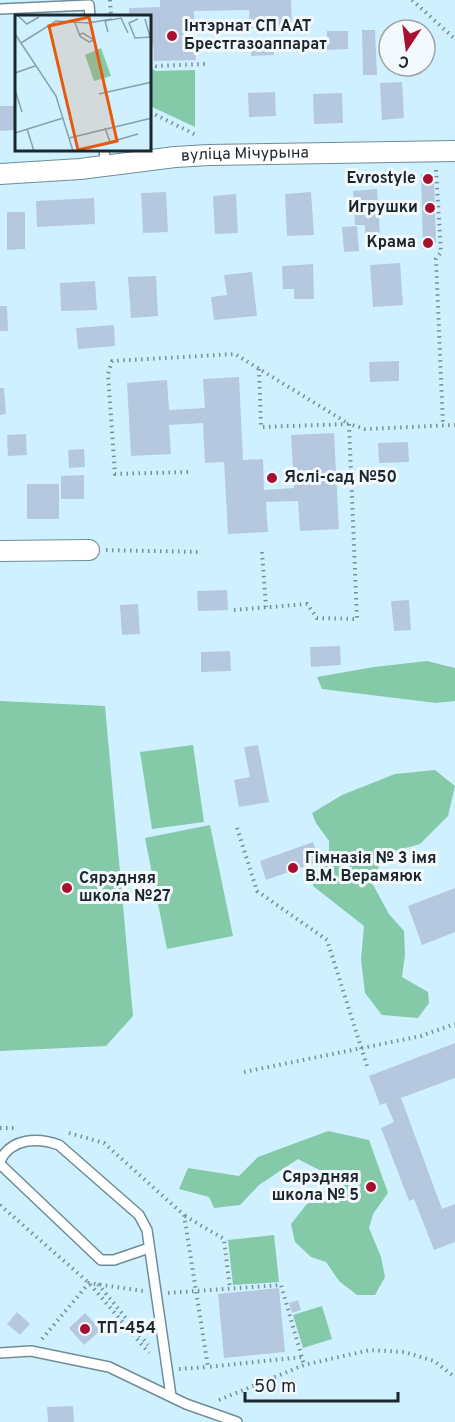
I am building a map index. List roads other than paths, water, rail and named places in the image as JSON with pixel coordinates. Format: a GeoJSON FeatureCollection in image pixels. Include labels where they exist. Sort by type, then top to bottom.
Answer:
{"type":"FeatureCollection","features":[{"type":"Feature","properties":{"kind":"street","name":"вуліца Мічурына"},"geometry":{"type":"LineString","coordinates":[[0,174],[44,172],[105,158],[209,154],[445,151]]}},
{"type":"Feature","properties":{"kind":"street"},"geometry":{"type":"LineString","coordinates":[[0,551],[88,550]]}},
{"type":"Feature","properties":{"kind":"lane"},"geometry":{"type":"LineString","coordinates":[[0,9],[91,3]]}},
{"type":"Feature","properties":{"kind":"lane"},"geometry":{"type":"LineString","coordinates":[[149,1248],[114,1260],[101,1260],[0,1162],[10,1147],[20,1142],[46,1140],[59,1145],[139,1215],[147,1230],[171,1396]]}},
{"type":"Feature","properties":{"kind":"lane"},"geometry":{"type":"LineString","coordinates":[[0,1353],[31,1351],[109,1367],[171,1396],[237,1422]]}},
{"type":"Feature","properties":{"kind":"place","name":"Інтэрнат СП ААТ Брестгазоаппарат"},"geometry":{"type":"Point","coordinates":[172,36]}},
{"type":"Feature","properties":{"kind":"place","name":"Evrostyle"},"geometry":{"type":"Point","coordinates":[428,179]}},
{"type":"Feature","properties":{"kind":"place","name":"Игрушки"},"geometry":{"type":"Point","coordinates":[430,208]}},
{"type":"Feature","properties":{"kind":"place","name":"Крама"},"geometry":{"type":"Point","coordinates":[428,243]}},
{"type":"Feature","properties":{"kind":"place","name":"Яслі-сад №50"},"geometry":{"type":"Point","coordinates":[272,478]}},
{"type":"Feature","properties":{"kind":"place","name":"Гімназія № 3 імя В.М. Верамяюк"},"geometry":{"type":"Point","coordinates":[293,868]}},
{"type":"Feature","properties":{"kind":"place","name":"Сярэдняя школа №27"},"geometry":{"type":"Point","coordinates":[67,888]}},
{"type":"Feature","properties":{"kind":"place","name":"Сярэдняя школа № 5"},"geometry":{"type":"Point","coordinates":[371,1187]}},
{"type":"Feature","properties":{"kind":"place","name":"ТП-454"},"geometry":{"type":"Point","coordinates":[85,1329]}}]}
